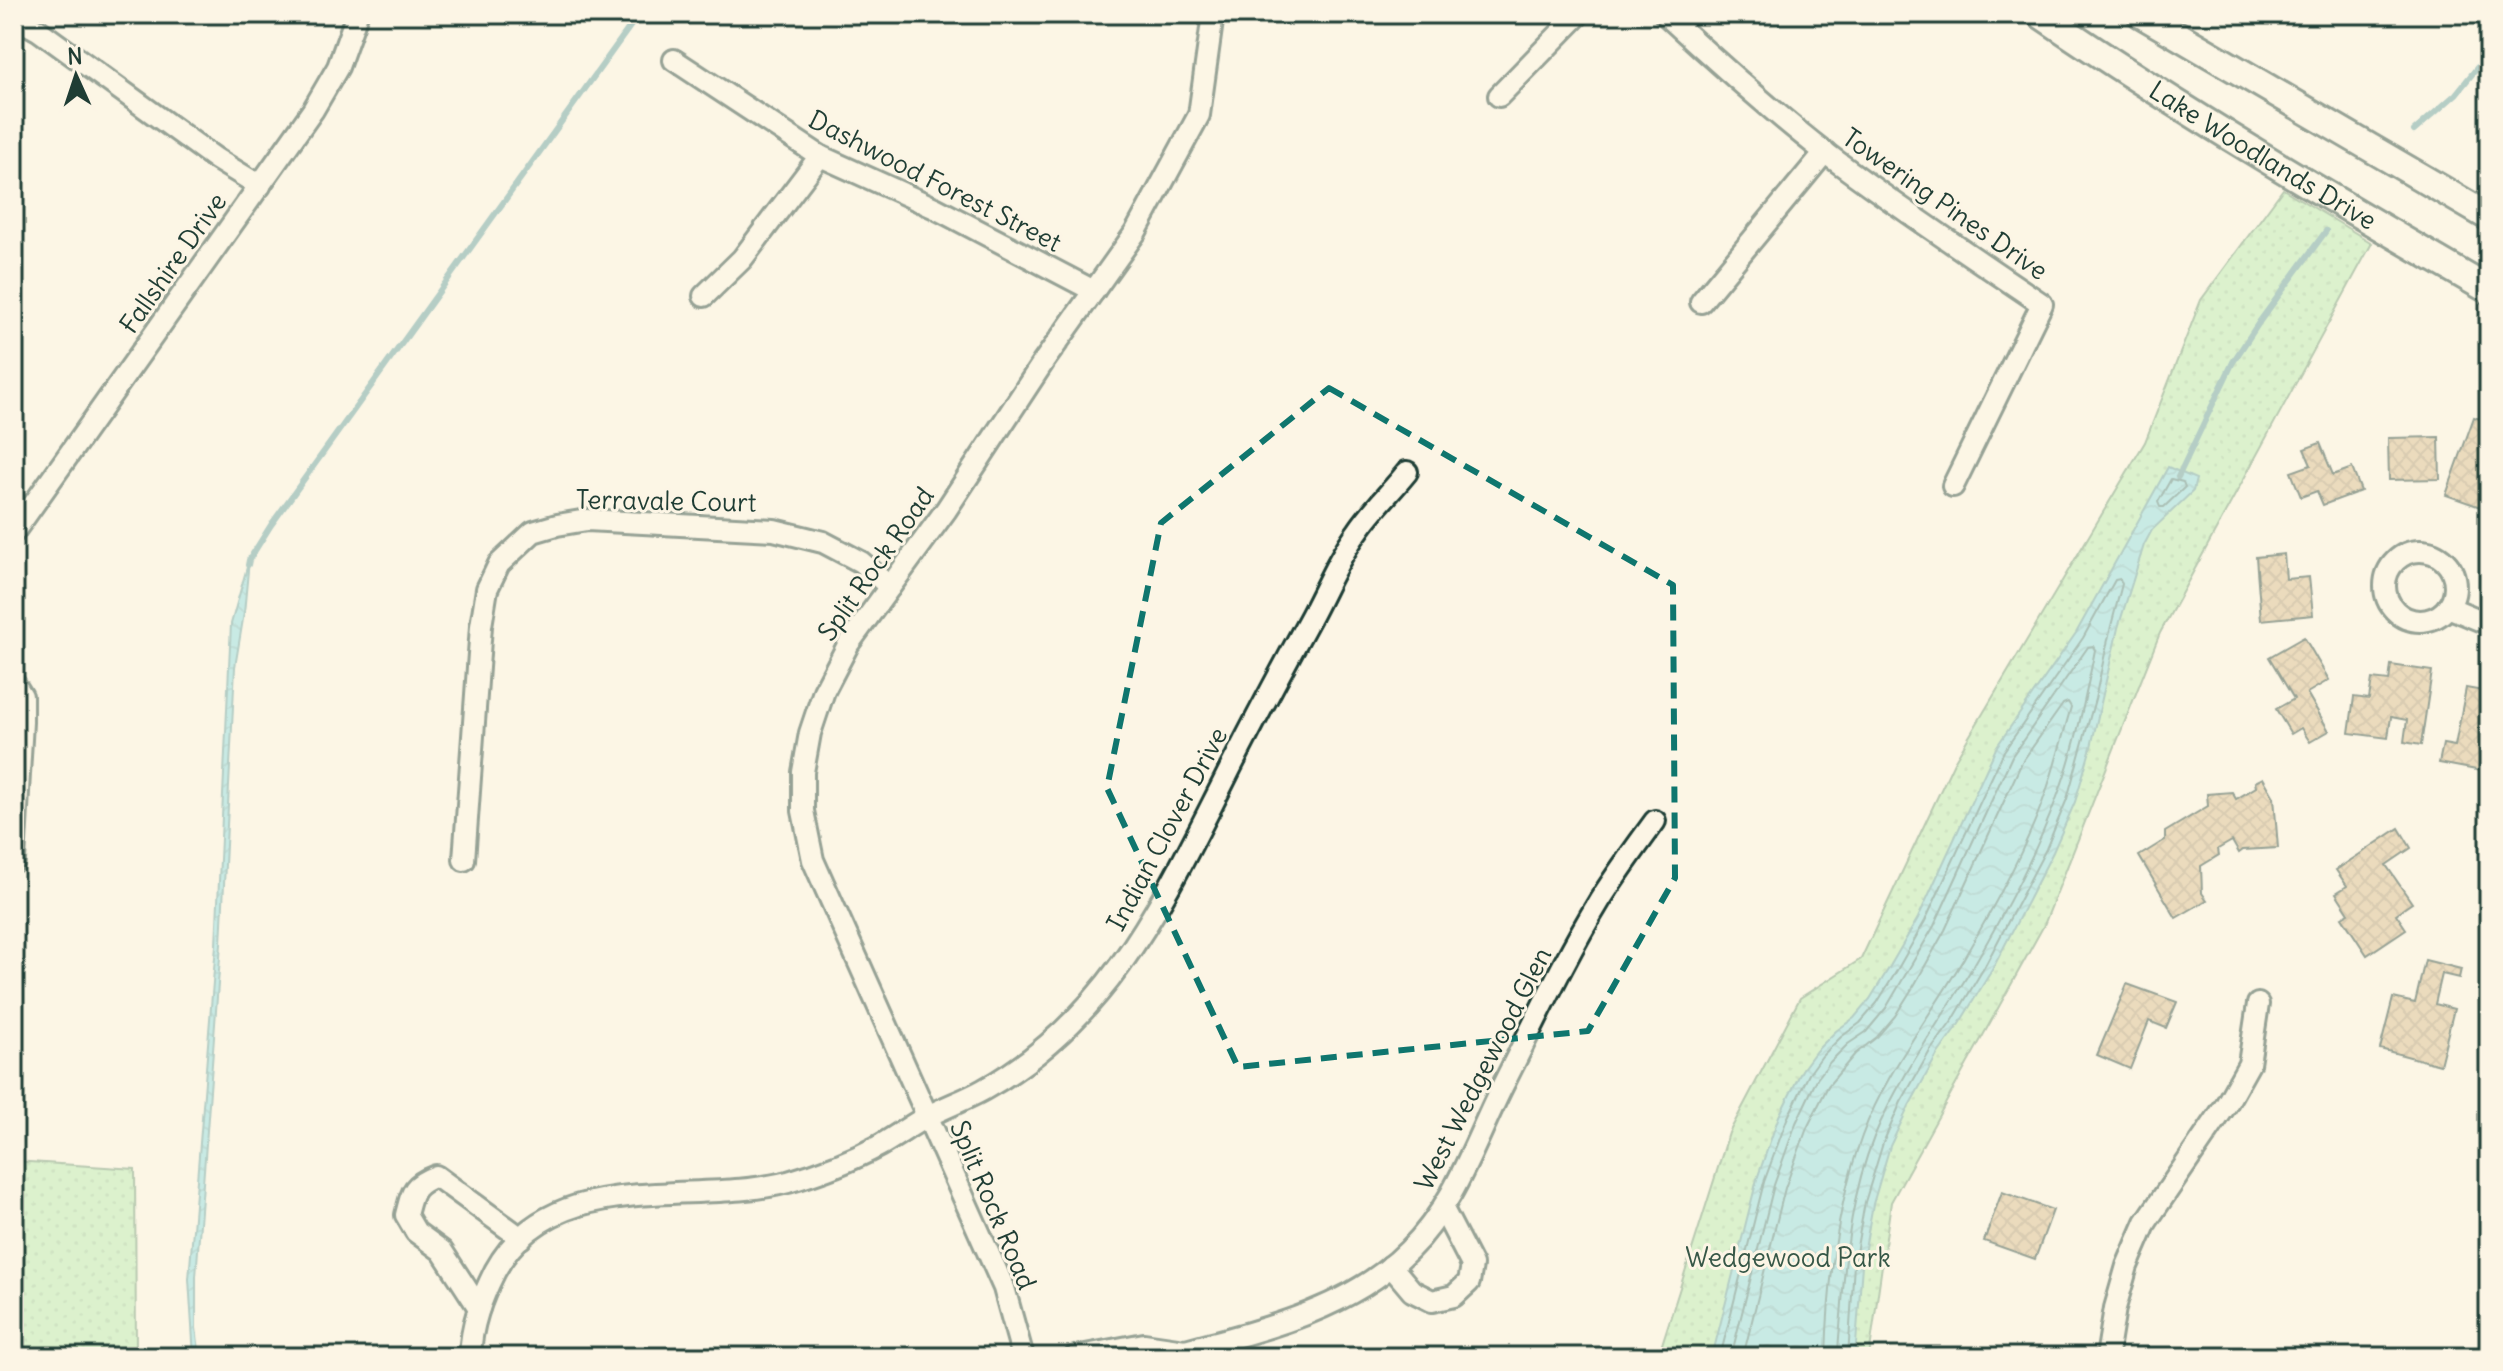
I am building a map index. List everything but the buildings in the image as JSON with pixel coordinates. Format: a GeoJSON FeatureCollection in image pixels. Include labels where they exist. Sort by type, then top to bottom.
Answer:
{"type":"FeatureCollection","features":[{"type":"Feature","properties":{"kind":"main road","name":"Lake Woodlands Drive"},"geometry":{"type":"LineString","coordinates":[[2040,14],[2103,57],[2301,179],[2489,290]]}},
{"type":"Feature","properties":{"kind":"main road"},"geometry":{"type":"LineString","coordinates":[[2141,14],[2489,217]]}},
{"type":"Feature","properties":{"kind":"street","name":"Fallshire Drive"},"geometry":{"type":"LineString","coordinates":[[14,532],[313,110],[338,67],[357,14]]}},
{"type":"Feature","properties":{"kind":"street"},"geometry":{"type":"LineString","coordinates":[[1499,96],[1579,14]]}},
{"type":"Feature","properties":{"kind":"street","name":"Towering Pines Drive"},"geometry":{"type":"LineString","coordinates":[[1665,14],[1825,152],[2042,304],[1953,486]]}},
{"type":"Feature","properties":{"kind":"street","name":"Split Rock Road"},"geometry":{"type":"LineString","coordinates":[[1023,1357],[1004,1288],[976,1221],[813,860],[803,811],[803,772],[810,733],[824,691],[849,643],[946,510],[1044,361],[1135,233],[1199,115],[1208,16]]}},
{"type":"Feature","properties":{"kind":"street"},"geometry":{"type":"LineString","coordinates":[[14,17],[38,30],[216,159],[260,186]]}},
{"type":"Feature","properties":{"kind":"street","name":"Dashwood Forest Street"},"geometry":{"type":"LineString","coordinates":[[674,60],[820,156],[935,208],[1094,291]]}},
{"type":"Feature","properties":{"kind":"street"},"geometry":{"type":"LineString","coordinates":[[1701,302],[1825,152]]}},
{"type":"Feature","properties":{"kind":"street"},"geometry":{"type":"LineString","coordinates":[[704,296],[742,259],[820,156]]}},
{"type":"Feature","properties":{"kind":"street","name":"Indian Clover Drive"},"geometry":{"type":"LineString","coordinates":[[470,1357],[474,1322],[501,1262],[539,1221],[607,1198],[739,1189],[785,1183],[826,1170],[876,1148],[927,1117],[982,1090],[1025,1064],[1056,1038],[1102,992],[1164,900],[1254,720],[1357,532],[1407,472]]}},
{"type":"Feature","properties":{"kind":"street","name":"Terravale Court"},"geometry":{"type":"LineString","coordinates":[[464,860],[481,626],[487,589],[499,564],[533,532],[587,520],[774,530],[823,542],[861,562],[890,587]]}},
{"type":"Feature","properties":{"kind":"street"},"geometry":{"type":"LineString","coordinates":[[2448,607],[2489,624]]}},
{"type":"Feature","properties":{"kind":"street"},"geometry":{"type":"LineString","coordinates":[[14,683],[22,696],[22,722],[14,861]]}},
{"type":"Feature","properties":{"kind":"street","name":"West Wedgewood Glen"},"geometry":{"type":"LineString","coordinates":[[1075,1357],[1144,1344],[1180,1354],[1270,1328],[1370,1281],[1411,1249],[1443,1209],[1497,1097],[1600,900],[1655,821]]}},
{"type":"Feature","properties":{"kind":"street"},"geometry":{"type":"LineString","coordinates":[[2107,1357],[2115,1308],[2127,1266],[2146,1222],[2226,1105],[2249,1064],[2258,1004]]}},
{"type":"Feature","properties":{"kind":"street"},"geometry":{"type":"LineString","coordinates":[[479,1308],[442,1251],[416,1232],[406,1215],[412,1191],[421,1182],[436,1176],[521,1238]]}},
{"type":"Feature","properties":{"kind":"street"},"geometry":{"type":"LineString","coordinates":[[1391,1266],[1412,1291],[1432,1301],[1454,1296],[1469,1282],[1472,1265],[1443,1209]]}},
{"type":"Feature","properties":{"kind":"highlighted area"},"geometry":{"type":"Polygon","coordinates":[[[1329,388],[1673,585],[1675,878],[1588,1031],[1238,1067],[1107,788],[1161,523],[1329,388]]]}},
{"type":"Feature","properties":{"kind":"green space","name":"Wedgewood Park"},"geometry":{"type":"Polygon","coordinates":[[[2283,189],[2372,243],[2160,633],[2044,925],[1891,1202],[1869,1357],[1658,1357],[1729,1133],[1800,998],[1861,959],[1954,762],[2145,442],[2201,300],[2283,189]]]}},
{"type":"Feature","properties":{"kind":"green space"},"geometry":{"type":"Polygon","coordinates":[[[14,1161],[135,1169],[136,1357],[14,1357],[14,1161]]]}},
{"type":"Feature","properties":{"kind":"water"},"geometry":{"type":"Polygon","coordinates":[[[2168,467],[2196,479],[2193,491],[2152,530],[2144,545],[2118,628],[2075,802],[2053,852],[1992,970],[1937,1055],[1890,1146],[1873,1204],[1862,1265],[1855,1357],[1712,1357],[1757,1179],[1779,1116],[1802,1070],[1836,1031],[1854,1018],[1889,968],[1918,918],[1997,746],[2076,633],[2168,467]]]}},
{"type":"Feature","properties":{"kind":"water"},"geometry":{"type":"Polygon","coordinates":[[[249,560],[235,667],[221,944],[196,1277],[196,1328],[200,1357],[194,1357],[189,1279],[216,945],[231,624],[249,560]]]}},
{"type":"Feature","properties":{"kind":"waterway"},"geometry":{"type":"LineString","coordinates":[[248,565],[271,525],[639,14]]}},
{"type":"Feature","properties":{"kind":"waterway"},"geometry":{"type":"LineString","coordinates":[[2414,131],[2456,94],[2489,53]]}},
{"type":"Feature","properties":{"kind":"waterway"},"geometry":{"type":"LineString","coordinates":[[2178,477],[2233,362],[2326,231]]}}]}
